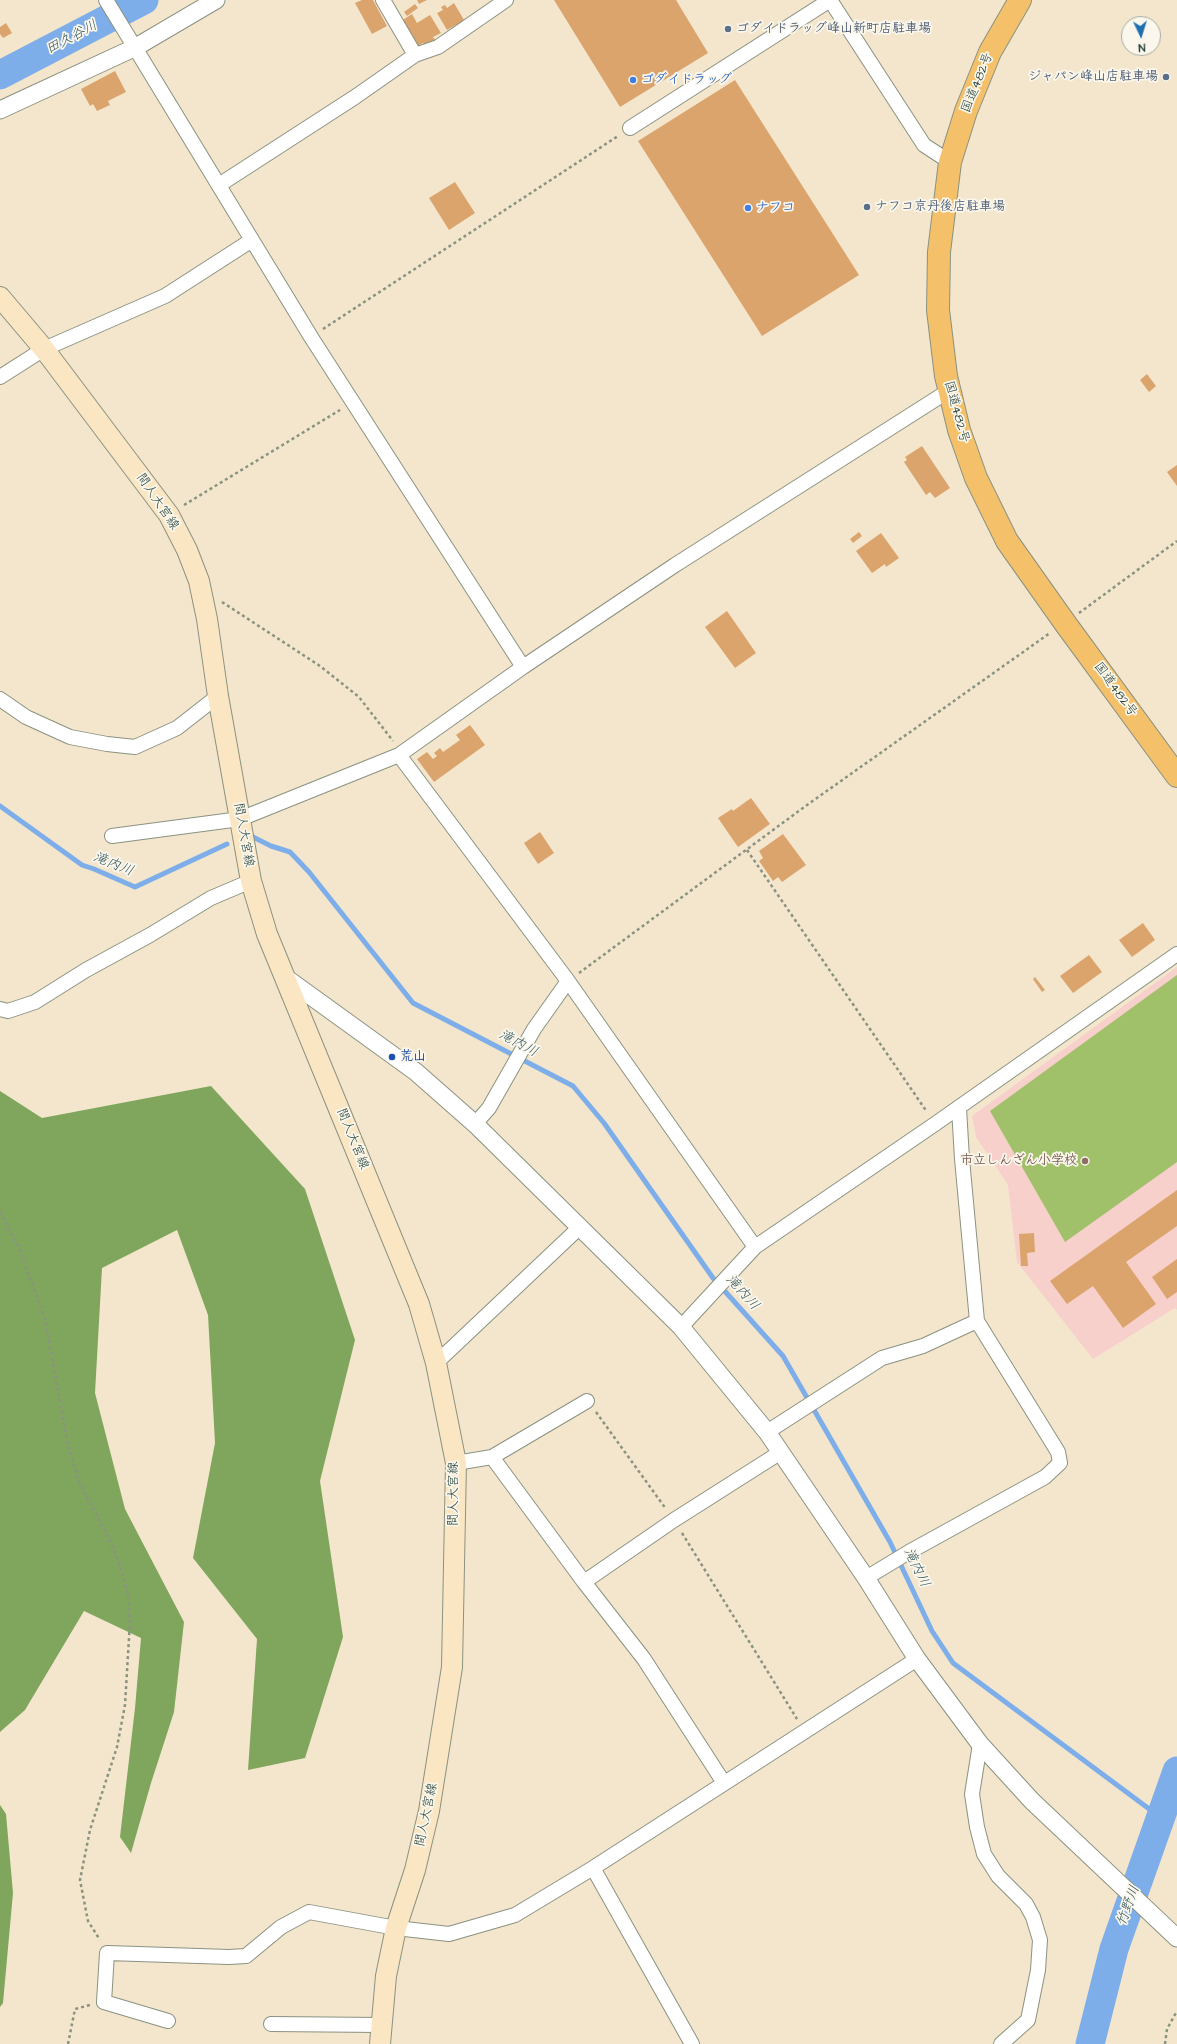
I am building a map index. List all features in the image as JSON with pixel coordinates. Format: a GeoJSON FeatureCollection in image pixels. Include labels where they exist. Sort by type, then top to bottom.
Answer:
{"type":"FeatureCollection","features":[{"type":"Feature","properties":{"kind":"highway","name":"国道482号"},"geometry":{"type":"LineString","coordinates":[[1020,0],[990,52],[966,111],[950,162],[938,252],[938,310],[950,390],[959,430],[976,478],[1007,541],[1177,776]]}},
{"type":"Feature","properties":{"kind":"main road","name":"間人大宮線"},"geometry":{"type":"LineString","coordinates":[[0,297],[44,349],[169,515],[187,550],[200,586],[207,619],[218,696],[251,881],[267,934],[419,1304],[436,1363],[456,1463],[452,1667],[429,1811],[415,1870],[396,1928],[386,1976],[381,2034]]}},
{"type":"Feature","properties":{"kind":"street"},"geometry":{"type":"LineString","coordinates":[[106,0],[136,47],[310,337],[523,667]]}},
{"type":"Feature","properties":{"kind":"street"},"geometry":{"type":"LineString","coordinates":[[0,110],[136,47],[216,0]]}},
{"type":"Feature","properties":{"kind":"street"},"geometry":{"type":"LineString","coordinates":[[383,0],[415,55]]}},
{"type":"Feature","properties":{"kind":"street"},"geometry":{"type":"LineString","coordinates":[[219,185],[355,97],[415,55],[438,47],[506,0]]}},
{"type":"Feature","properties":{"kind":"street"},"geometry":{"type":"LineString","coordinates":[[630,128],[830,0],[924,145],[950,162]]}},
{"type":"Feature","properties":{"kind":"street"},"geometry":{"type":"LineString","coordinates":[[0,377],[44,349],[165,296],[252,240]]}},
{"type":"Feature","properties":{"kind":"street"},"geometry":{"type":"LineString","coordinates":[[112,836],[240,819],[401,754],[523,667],[675,565],[950,390]]}},
{"type":"Feature","properties":{"kind":"street"},"geometry":{"type":"LineString","coordinates":[[0,699],[26,717],[70,737],[107,744],[135,747],[177,728],[218,696]]}},
{"type":"Feature","properties":{"kind":"street"},"geometry":{"type":"LineString","coordinates":[[401,754],[568,981],[754,1247]]}},
{"type":"Feature","properties":{"kind":"street"},"geometry":{"type":"LineString","coordinates":[[0,1009],[8,1011],[36,1002],[86,970],[150,935],[211,898],[251,881]]}},
{"type":"Feature","properties":{"kind":"street"},"geometry":{"type":"LineString","coordinates":[[681,1328],[754,1247],[959,1108],[1177,954]]}},
{"type":"Feature","properties":{"kind":"street"},"geometry":{"type":"LineString","coordinates":[[286,978],[416,1072],[475,1124],[681,1328],[767,1432],[866,1578],[917,1659],[980,1744],[1032,1801],[1084,1848],[1177,1938]]}},
{"type":"Feature","properties":{"kind":"street"},"geometry":{"type":"LineString","coordinates":[[475,1124],[489,1108],[534,1029],[568,981]]}},
{"type":"Feature","properties":{"kind":"street"},"geometry":{"type":"LineString","coordinates":[[866,1578],[909,1552],[1046,1477],[1060,1463],[1058,1452],[978,1321],[962,1159],[959,1108]]}},
{"type":"Feature","properties":{"kind":"street"},"geometry":{"type":"LineString","coordinates":[[436,1363],[580,1227]]}},
{"type":"Feature","properties":{"kind":"street"},"geometry":{"type":"LineString","coordinates":[[767,1432],[882,1358],[923,1346],[978,1321]]}},
{"type":"Feature","properties":{"kind":"street"},"geometry":{"type":"LineString","coordinates":[[456,1463],[492,1457],[587,1401]]}},
{"type":"Feature","properties":{"kind":"street"},"geometry":{"type":"LineString","coordinates":[[584,1582],[674,1520],[781,1452]]}},
{"type":"Feature","properties":{"kind":"street"},"geometry":{"type":"LineString","coordinates":[[492,1457],[584,1582],[644,1659],[724,1783]]}},
{"type":"Feature","properties":{"kind":"street"},"geometry":{"type":"LineString","coordinates":[[168,2020],[104,2002],[107,1953],[229,1957],[246,1956],[282,1927],[309,1912],[396,1928],[449,1934],[516,1915],[593,1868],[917,1659]]}},
{"type":"Feature","properties":{"kind":"street"},"geometry":{"type":"LineString","coordinates":[[980,1744],[972,1794],[977,1827],[984,1854],[998,1876],[1026,1904],[1033,1917],[1040,1940],[1038,1970],[1028,2020],[1001,2044]]}},
{"type":"Feature","properties":{"kind":"street"},"geometry":{"type":"LineString","coordinates":[[593,1868],[692,2044]]}},
{"type":"Feature","properties":{"kind":"street"},"geometry":{"type":"LineString","coordinates":[[271,2024],[381,2034]]}},
{"type":"Feature","properties":{"kind":"path"},"geometry":{"type":"LineString","coordinates":[[310,337],[630,128]]}},
{"type":"Feature","properties":{"kind":"path"},"geometry":{"type":"LineString","coordinates":[[169,515],[352,402]]}},
{"type":"Feature","properties":{"kind":"path"},"geometry":{"type":"LineString","coordinates":[[568,981],[813,801],[1065,623],[1177,541]]}},
{"type":"Feature","properties":{"kind":"path"},"geometry":{"type":"LineString","coordinates":[[200,586],[320,666],[359,697],[401,754]]}},
{"type":"Feature","properties":{"kind":"path"},"geometry":{"type":"LineString","coordinates":[[747,850],[935,1124]]}},
{"type":"Feature","properties":{"kind":"path"},"geometry":{"type":"LineString","coordinates":[[0,1212],[19,1248],[45,1319],[67,1440],[79,1482],[109,1539],[120,1565],[128,1594],[130,1621],[125,1704],[117,1747],[90,1830],[80,1880],[88,1921],[107,1953]]}},
{"type":"Feature","properties":{"kind":"path"},"geometry":{"type":"LineString","coordinates":[[587,1401],[674,1520],[804,1732]]}},
{"type":"Feature","properties":{"kind":"path"},"geometry":{"type":"LineString","coordinates":[[68,2044],[74,2009],[104,2002]]}},
{"type":"Feature","properties":{"kind":"path"},"geometry":{"type":"LineString","coordinates":[[1164,2044],[1168,2029],[1177,2011]]}},
{"type":"Feature","properties":{"kind":"shaded area","name":"市立しんざん小学校"},"geometry":{"type":"Polygon","coordinates":[[[1177,967],[1177,1310],[1175,1308],[1093,1359],[1017,1262],[1008,1185],[976,1137],[972,1116],[1177,967]]]}},
{"type":"Feature","properties":{"kind":"green space"},"geometry":{"type":"Polygon","coordinates":[[[1177,975],[1177,1162],[1065,1242],[990,1111],[1177,975]]]}},
{"type":"Feature","properties":{"kind":"green space"},"geometry":{"type":"Polygon","coordinates":[[[211,1086],[305,1189],[355,1340],[320,1481],[343,1637],[305,1758],[248,1770],[257,1639],[193,1558],[215,1443],[208,1315],[177,1230],[102,1268],[95,1393],[125,1509],[184,1622],[174,1712],[151,1783],[131,1853],[120,1837],[135,1708],[141,1638],[84,1611],[25,1710],[0,1732],[0,1091],[42,1118],[211,1086]]]}},
{"type":"Feature","properties":{"kind":"green space"},"geometry":{"type":"Polygon","coordinates":[[[0,1805],[6,1814],[13,1893],[3,2003],[0,2007],[0,1805]]]}},
{"type":"Feature","properties":{"kind":"building"},"geometry":{"type":"Polygon","coordinates":[[[362,0],[373,0],[387,26],[372,34],[355,3],[362,0]]]}},
{"type":"Feature","properties":{"kind":"building"},"geometry":{"type":"Polygon","coordinates":[[[417,0],[427,0],[419,4],[417,0]]]}},
{"type":"Feature","properties":{"kind":"building","name":"ゴダイドラッグ"},"geometry":{"type":"Polygon","coordinates":[[[554,0],[676,0],[708,53],[620,107],[554,0]]]}},
{"type":"Feature","properties":{"kind":"building"},"geometry":{"type":"Polygon","coordinates":[[[454,3],[464,20],[460,27],[458,24],[447,30],[437,13],[443,10],[441,7],[445,5],[447,8],[454,3]]]}},
{"type":"Feature","properties":{"kind":"building"},"geometry":{"type":"Polygon","coordinates":[[[415,4],[418,8],[407,16],[404,12],[415,4]]]}},
{"type":"Feature","properties":{"kind":"building"},"geometry":{"type":"Polygon","coordinates":[[[412,14],[417,23],[430,15],[441,33],[433,37],[436,41],[426,48],[423,43],[416,47],[401,21],[412,14]]]}},
{"type":"Feature","properties":{"kind":"building"},"geometry":{"type":"Polygon","coordinates":[[[6,23],[12,33],[3,38],[0,34],[0,27],[6,23]]]}},
{"type":"Feature","properties":{"kind":"building"},"geometry":{"type":"Polygon","coordinates":[[[115,71],[126,92],[108,101],[110,105],[97,111],[93,104],[90,106],[81,89],[115,71]]]}},
{"type":"Feature","properties":{"kind":"building","name":"ナフコ"},"geometry":{"type":"Polygon","coordinates":[[[735,80],[859,275],[762,336],[638,141],[735,80]]]}},
{"type":"Feature","properties":{"kind":"building"},"geometry":{"type":"Polygon","coordinates":[[[455,182],[475,213],[449,230],[429,198],[455,182]]]}},
{"type":"Feature","properties":{"kind":"building"},"geometry":{"type":"Polygon","coordinates":[[[1147,374],[1156,386],[1149,392],[1140,380],[1147,374]]]}},
{"type":"Feature","properties":{"kind":"building"},"geometry":{"type":"Polygon","coordinates":[[[922,446],[950,488],[935,498],[930,492],[926,495],[904,462],[907,460],[905,457],[922,446]]]}},
{"type":"Feature","properties":{"kind":"building"},"geometry":{"type":"Polygon","coordinates":[[[1177,465],[1177,486],[1167,472],[1177,465]]]}},
{"type":"Feature","properties":{"kind":"building"},"geometry":{"type":"Polygon","coordinates":[[[859,532],[862,536],[853,543],[850,539],[859,532]]]}},
{"type":"Feature","properties":{"kind":"building"},"geometry":{"type":"Polygon","coordinates":[[[881,533],[899,558],[886,567],[885,564],[872,573],[856,551],[881,533]]]}},
{"type":"Feature","properties":{"kind":"building"},"geometry":{"type":"Polygon","coordinates":[[[727,611],[756,653],[735,668],[705,627],[727,611]]]}},
{"type":"Feature","properties":{"kind":"building"},"geometry":{"type":"Polygon","coordinates":[[[470,725],[485,745],[434,782],[417,759],[427,752],[433,759],[437,756],[434,753],[440,748],[443,752],[460,740],[456,735],[470,725]]]}},
{"type":"Feature","properties":{"kind":"building"},"geometry":{"type":"Polygon","coordinates":[[[751,798],[770,824],[738,847],[718,818],[732,809],[733,811],[751,798]]]}},
{"type":"Feature","properties":{"kind":"building"},"geometry":{"type":"Polygon","coordinates":[[[540,832],[554,853],[538,864],[524,843],[540,832]]]}},
{"type":"Feature","properties":{"kind":"building"},"geometry":{"type":"Polygon","coordinates":[[[783,834],[806,865],[782,882],[778,877],[773,881],[759,861],[763,858],[759,851],[783,834]]]}},
{"type":"Feature","properties":{"kind":"building"},"geometry":{"type":"Polygon","coordinates":[[[1143,923],[1155,940],[1132,957],[1119,940],[1143,923]]]}},
{"type":"Feature","properties":{"kind":"building"},"geometry":{"type":"Polygon","coordinates":[[[1089,955],[1102,972],[1073,993],[1060,976],[1089,955]]]}},
{"type":"Feature","properties":{"kind":"building"},"geometry":{"type":"Polygon","coordinates":[[[1035,977],[1045,990],[1042,992],[1033,979],[1035,977]]]}},
{"type":"Feature","properties":{"kind":"building"},"geometry":{"type":"Polygon","coordinates":[[[1177,1190],[1177,1226],[1126,1262],[1156,1304],[1123,1328],[1093,1286],[1067,1304],[1050,1281],[1177,1190]]]}},
{"type":"Feature","properties":{"kind":"building"},"geometry":{"type":"Polygon","coordinates":[[[1034,1233],[1035,1252],[1027,1253],[1028,1266],[1021,1266],[1019,1234],[1034,1233]]]}},
{"type":"Feature","properties":{"kind":"building"},"geometry":{"type":"Polygon","coordinates":[[[1177,1259],[1177,1292],[1167,1299],[1152,1277],[1177,1259]]]}},
{"type":"Feature","properties":{"kind":"waterway","name":"田久谷川"},"geometry":{"type":"LineString","coordinates":[[0,75],[144,0]]}},
{"type":"Feature","properties":{"kind":"waterway","name":"滝内川"},"geometry":{"type":"LineString","coordinates":[[0,806],[82,865],[135,887],[227,844]]}},
{"type":"Feature","properties":{"kind":"waterway","name":"滝内川"},"geometry":{"type":"LineString","coordinates":[[253,837],[271,846],[290,852],[309,872],[413,1003],[573,1086],[604,1123],[713,1278],[783,1356],[890,1542],[932,1631],[953,1663],[1160,1817]]}},
{"type":"Feature","properties":{"kind":"waterway","name":"竹野川"},"geometry":{"type":"LineString","coordinates":[[1090,2044],[1114,1949],[1177,1771]]}},
{"type":"Feature","properties":{"kind":"place","name":"ゴダイドラッグ峰山新町店駐車場"},"geometry":{"type":"Point","coordinates":[728,29]}},
{"type":"Feature","properties":{"kind":"place","name":"ジャパン峰山店駐車場"},"geometry":{"type":"Point","coordinates":[1166,77]}},
{"type":"Feature","properties":{"kind":"place","name":"ゴダイドラッグ"},"geometry":{"type":"Point","coordinates":[633,80]}},
{"type":"Feature","properties":{"kind":"place","name":"ナフコ京丹後店駐車場"},"geometry":{"type":"Point","coordinates":[867,207]}},
{"type":"Feature","properties":{"kind":"place","name":"ナフコ"},"geometry":{"type":"Point","coordinates":[748,208]}},
{"type":"Feature","properties":{"kind":"place","name":"荒山"},"geometry":{"type":"Point","coordinates":[392,1057]}},
{"type":"Feature","properties":{"kind":"place","name":"市立しんざん小学校"},"geometry":{"type":"Point","coordinates":[1085,1161]}}]}
